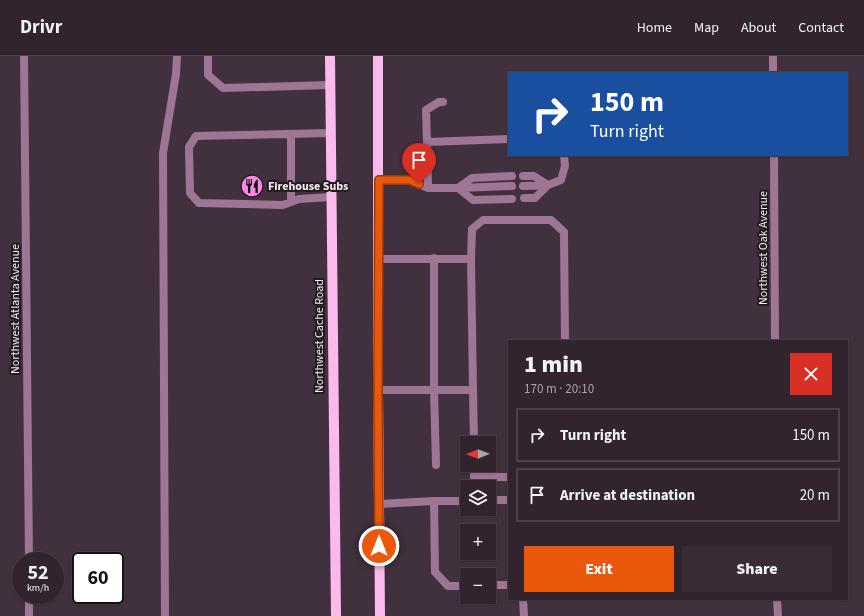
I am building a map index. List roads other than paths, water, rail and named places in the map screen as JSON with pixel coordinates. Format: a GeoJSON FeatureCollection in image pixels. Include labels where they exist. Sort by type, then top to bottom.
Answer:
{"type":"FeatureCollection","features":[{"type":"Feature","properties":{"kind":"main road","name":"Northwest Cache Road"},"geometry":{"type":"LineString","coordinates":[[330,56],[336,616]]}},
{"type":"Feature","properties":{"kind":"main road"},"geometry":{"type":"LineString","coordinates":[[378,56],[380,616]]}},
{"type":"Feature","properties":{"kind":"street","name":"Northwest Atlanta Avenue"},"geometry":{"type":"LineString","coordinates":[[24,56],[29,552]]}},
{"type":"Feature","properties":{"kind":"street"},"geometry":{"type":"LineString","coordinates":[[165,616],[163,153],[176,74],[177,56]]}},
{"type":"Feature","properties":{"kind":"street"},"geometry":{"type":"LineString","coordinates":[[208,56],[208,75],[223,88],[330,85]]}},
{"type":"Feature","properties":{"kind":"street"},"geometry":{"type":"LineString","coordinates":[[773,56],[773,72]]}},
{"type":"Feature","properties":{"kind":"street"},"geometry":{"type":"LineString","coordinates":[[428,188],[426,110],[439,102],[443,102]]}},
{"type":"Feature","properties":{"kind":"street"},"geometry":{"type":"LineString","coordinates":[[291,134],[291,202]]}},
{"type":"Feature","properties":{"kind":"street"},"geometry":{"type":"LineString","coordinates":[[331,134],[196,136],[189,147],[190,193],[199,204],[283,205],[298,199],[331,197]]}},
{"type":"Feature","properties":{"kind":"street"},"geometry":{"type":"LineString","coordinates":[[427,142],[508,139]]}},
{"type":"Feature","properties":{"kind":"street"},"geometry":{"type":"LineString","coordinates":[[523,186],[548,185],[561,180],[565,166],[564,156]]}},
{"type":"Feature","properties":{"kind":"street","name":"Northwest Oak Avenue"},"geometry":{"type":"LineString","coordinates":[[774,156],[775,340]]}},
{"type":"Feature","properties":{"kind":"street"},"geometry":{"type":"LineString","coordinates":[[458,188],[472,178],[512,176]]}},
{"type":"Feature","properties":{"kind":"street"},"geometry":{"type":"LineString","coordinates":[[523,176],[534,176],[548,185]]}},
{"type":"Feature","properties":{"kind":"street"},"geometry":{"type":"LineString","coordinates":[[379,180],[410,180],[428,188],[512,186]]}},
{"type":"Feature","properties":{"kind":"street"},"geometry":{"type":"LineString","coordinates":[[524,198],[535,198],[548,185]]}},
{"type":"Feature","properties":{"kind":"street"},"geometry":{"type":"LineString","coordinates":[[458,188],[473,200],[512,199]]}},
{"type":"Feature","properties":{"kind":"street"},"geometry":{"type":"LineString","coordinates":[[474,436],[471,258],[472,229],[483,220],[551,220],[564,232],[565,340]]}},
{"type":"Feature","properties":{"kind":"street"},"geometry":{"type":"LineString","coordinates":[[434,258],[434,389],[436,465]]}},
{"type":"Feature","properties":{"kind":"street"},"geometry":{"type":"LineString","coordinates":[[378,259],[471,258]]}},
{"type":"Feature","properties":{"kind":"street"},"geometry":{"type":"LineString","coordinates":[[378,390],[473,390]]}},
{"type":"Feature","properties":{"kind":"street"},"geometry":{"type":"LineString","coordinates":[[474,472],[474,477],[508,477]]}},
{"type":"Feature","properties":{"kind":"street"},"geometry":{"type":"LineString","coordinates":[[496,500],[508,500]]}},
{"type":"Feature","properties":{"kind":"street"},"geometry":{"type":"LineString","coordinates":[[434,501],[435,572],[448,586],[460,586]]}},
{"type":"Feature","properties":{"kind":"street"},"geometry":{"type":"LineString","coordinates":[[379,504],[460,501]]}},
{"type":"Feature","properties":{"kind":"street"},"geometry":{"type":"LineString","coordinates":[[496,585],[508,585]]}},
{"type":"Feature","properties":{"kind":"street"},"geometry":{"type":"LineString","coordinates":[[524,600],[524,616]]}},
{"type":"Feature","properties":{"kind":"street"},"geometry":{"type":"LineString","coordinates":[[777,600],[778,616]]}},
{"type":"Feature","properties":{"kind":"street"},"geometry":{"type":"LineString","coordinates":[[29,604],[29,616]]}},
{"type":"Feature","properties":{"kind":"place","name":"Firehouse Subs"},"geometry":{"type":"Point","coordinates":[252,186]}}]}
